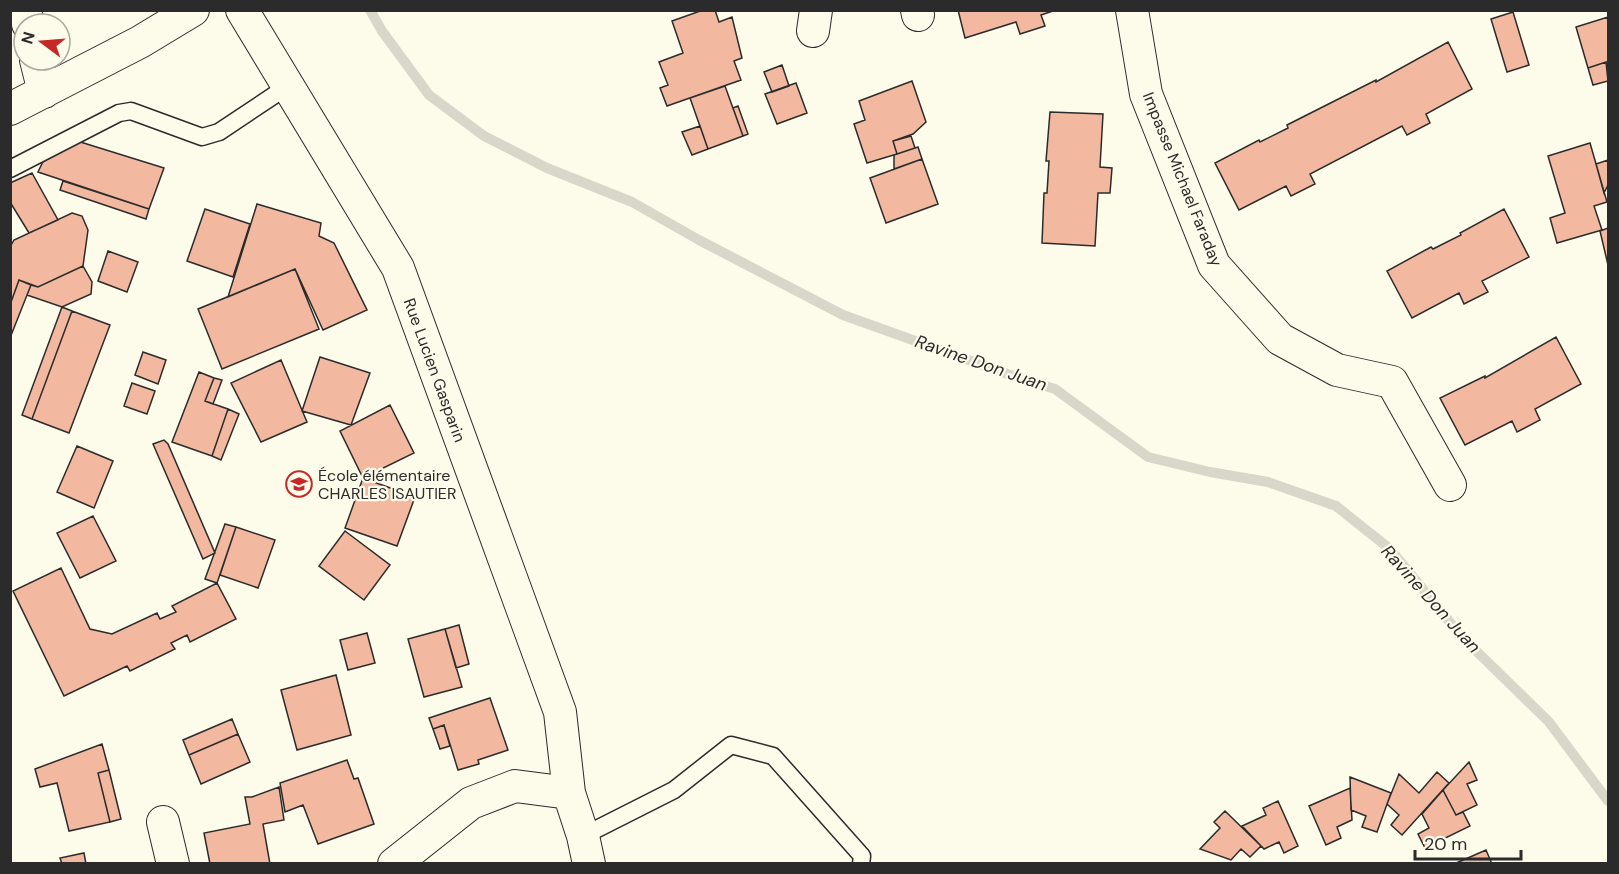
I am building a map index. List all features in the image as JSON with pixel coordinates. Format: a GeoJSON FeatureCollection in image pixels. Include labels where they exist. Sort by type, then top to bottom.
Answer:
{"type":"FeatureCollection","features":[{"type":"Feature","properties":{"kind":"street"},"geometry":{"type":"LineString","coordinates":[[10,109],[140,42],[194,10]]}},
{"type":"Feature","properties":{"kind":"street","name":"Rue Lucien Gasparin"},"geometry":{"type":"LineString","coordinates":[[242,10],[398,268],[560,712],[569,793],[586,850]]}},
{"type":"Feature","properties":{"kind":"street","name":"Impasse Michael Faraday"},"geometry":{"type":"LineString","coordinates":[[1132,10],[1146,93],[1214,265],[1280,339],[1337,370],[1392,382],[1450,484]]}},
{"type":"Feature","properties":{"kind":"street"},"geometry":{"type":"LineString","coordinates":[[39,72],[44,92]]}},
{"type":"Feature","properties":{"kind":"street"},"geometry":{"type":"LineString","coordinates":[[394,864],[471,803],[515,786],[569,793]]}},
{"type":"Feature","properties":{"kind":"street"},"geometry":{"type":"LineString","coordinates":[[163,822],[173,864]]}},
{"type":"Feature","properties":{"kind":"lane"},"geometry":{"type":"LineString","coordinates":[[10,169],[119,113],[131,111],[202,137],[211,135],[288,87]]}},
{"type":"Feature","properties":{"kind":"lane"},"geometry":{"type":"LineString","coordinates":[[586,850],[674,790],[731,745],[773,756],[862,856],[861,864]]}},
{"type":"Feature","properties":{"kind":"building"},"geometry":{"type":"Polygon","coordinates":[[[703,10],[715,10],[719,22],[732,17],[742,58],[734,61],[741,80],[667,106],[660,88],[668,85],[659,62],[683,53],[672,21],[703,10]]]}},
{"type":"Feature","properties":{"kind":"building"},"geometry":{"type":"Polygon","coordinates":[[[958,10],[1056,10],[1041,15],[1045,26],[1020,34],[1016,22],[965,38],[958,10]]]}},
{"type":"Feature","properties":{"kind":"building"},"geometry":{"type":"Polygon","coordinates":[[[1513,12],[1529,65],[1507,72],[1491,19],[1513,12]]]}},
{"type":"Feature","properties":{"kind":"building"},"geometry":{"type":"Polygon","coordinates":[[[1608,17],[1608,71],[1606,62],[1588,68],[1576,27],[1608,17]]]}},
{"type":"Feature","properties":{"kind":"building"},"geometry":{"type":"Polygon","coordinates":[[[1448,42],[1472,89],[1426,114],[1430,123],[1407,135],[1402,126],[1310,174],[1315,184],[1291,196],[1286,186],[1239,210],[1215,163],[1288,128],[1287,125],[1376,80],[1376,82],[1448,42]]]}},
{"type":"Feature","properties":{"kind":"building"},"geometry":{"type":"Polygon","coordinates":[[[1606,62],[1608,81],[1593,85],[1588,68],[1606,62]]]}},
{"type":"Feature","properties":{"kind":"building"},"geometry":{"type":"Polygon","coordinates":[[[782,65],[789,86],[772,92],[764,72],[782,65]]]}},
{"type":"Feature","properties":{"kind":"building"},"geometry":{"type":"Polygon","coordinates":[[[912,81],[926,122],[913,134],[893,141],[897,154],[867,163],[854,124],[865,120],[859,101],[912,81]]]}},
{"type":"Feature","properties":{"kind":"building"},"geometry":{"type":"Polygon","coordinates":[[[796,83],[807,113],[777,124],[765,94],[796,83]]]}},
{"type":"Feature","properties":{"kind":"building"},"geometry":{"type":"Polygon","coordinates":[[[725,86],[743,136],[708,149],[690,98],[725,86]]]}},
{"type":"Feature","properties":{"kind":"building"},"geometry":{"type":"Polygon","coordinates":[[[738,106],[748,134],[743,136],[733,108],[738,106]]]}},
{"type":"Feature","properties":{"kind":"building"},"geometry":{"type":"Polygon","coordinates":[[[1050,112],[1103,114],[1100,167],[1112,168],[1110,193],[1098,193],[1095,246],[1042,243],[1044,193],[1047,193],[1049,161],[1046,161],[1050,112]]]}},
{"type":"Feature","properties":{"kind":"building"},"geometry":{"type":"Polygon","coordinates":[[[700,126],[708,149],[692,155],[682,132],[700,126]]]}},
{"type":"Feature","properties":{"kind":"building"},"geometry":{"type":"Polygon","coordinates":[[[911,136],[915,148],[897,154],[893,141],[911,136]]]}},
{"type":"Feature","properties":{"kind":"building"},"geometry":{"type":"Polygon","coordinates":[[[74,140],[164,168],[149,209],[38,172],[48,151],[74,140]]]}},
{"type":"Feature","properties":{"kind":"building"},"geometry":{"type":"Polygon","coordinates":[[[1590,143],[1607,202],[1594,206],[1602,230],[1557,243],[1550,218],[1565,213],[1548,156],[1590,143]]]}},
{"type":"Feature","properties":{"kind":"building"},"geometry":{"type":"Polygon","coordinates":[[[918,147],[922,159],[894,169],[894,155],[918,147]]]}},
{"type":"Feature","properties":{"kind":"building"},"geometry":{"type":"Polygon","coordinates":[[[922,159],[938,204],[886,223],[870,178],[922,159]]]}},
{"type":"Feature","properties":{"kind":"building"},"geometry":{"type":"Polygon","coordinates":[[[1608,160],[1608,185],[1604,193],[1596,164],[1608,160]]]}},
{"type":"Feature","properties":{"kind":"building"},"geometry":{"type":"Polygon","coordinates":[[[32,173],[58,220],[29,233],[10,202],[10,183],[32,173]]]}},
{"type":"Feature","properties":{"kind":"building"},"geometry":{"type":"Polygon","coordinates":[[[63,181],[149,209],[146,219],[60,190],[63,181]]]}},
{"type":"Feature","properties":{"kind":"building"},"geometry":{"type":"Polygon","coordinates":[[[257,204],[321,223],[319,236],[334,243],[367,310],[323,330],[295,269],[228,297],[257,204]]]}},
{"type":"Feature","properties":{"kind":"building"},"geometry":{"type":"Polygon","coordinates":[[[205,209],[250,224],[233,277],[187,261],[205,209]]]}},
{"type":"Feature","properties":{"kind":"building"},"geometry":{"type":"Polygon","coordinates":[[[1504,209],[1529,257],[1482,281],[1488,292],[1464,304],[1459,293],[1412,318],[1387,271],[1431,247],[1433,249],[1461,235],[1460,233],[1504,209]]]}},
{"type":"Feature","properties":{"kind":"building"},"geometry":{"type":"Polygon","coordinates":[[[72,213],[82,216],[88,230],[83,266],[38,287],[19,280],[10,305],[10,247],[14,240],[72,213]]]}},
{"type":"Feature","properties":{"kind":"building"},"geometry":{"type":"Polygon","coordinates":[[[1608,228],[1608,265],[1600,231],[1608,228]]]}},
{"type":"Feature","properties":{"kind":"building"},"geometry":{"type":"Polygon","coordinates":[[[108,251],[138,262],[127,292],[98,281],[108,251]]]}},
{"type":"Feature","properties":{"kind":"building"},"geometry":{"type":"Polygon","coordinates":[[[83,266],[92,282],[91,294],[62,307],[27,295],[31,285],[38,287],[83,266]]]}},
{"type":"Feature","properties":{"kind":"building"},"geometry":{"type":"Polygon","coordinates":[[[295,269],[319,329],[222,369],[198,309],[295,269]]]}},
{"type":"Feature","properties":{"kind":"building"},"geometry":{"type":"Polygon","coordinates":[[[19,280],[31,285],[10,338],[10,305],[19,280]]]}},
{"type":"Feature","properties":{"kind":"building"},"geometry":{"type":"Polygon","coordinates":[[[62,307],[72,311],[32,419],[22,415],[62,307]]]}},
{"type":"Feature","properties":{"kind":"building"},"geometry":{"type":"Polygon","coordinates":[[[72,311],[110,325],[69,433],[32,419],[72,311]]]}},
{"type":"Feature","properties":{"kind":"building"},"geometry":{"type":"Polygon","coordinates":[[[1556,337],[1581,384],[1535,409],[1540,420],[1517,432],[1512,421],[1465,445],[1440,398],[1485,376],[1485,378],[1556,337]]]}},
{"type":"Feature","properties":{"kind":"building"},"geometry":{"type":"Polygon","coordinates":[[[143,352],[166,360],[158,384],[135,375],[143,352]]]}},
{"type":"Feature","properties":{"kind":"building"},"geometry":{"type":"Polygon","coordinates":[[[320,357],[370,373],[351,425],[302,411],[320,357]]]}},
{"type":"Feature","properties":{"kind":"building"},"geometry":{"type":"Polygon","coordinates":[[[281,360],[307,422],[261,442],[231,383],[281,360]]]}},
{"type":"Feature","properties":{"kind":"building"},"geometry":{"type":"Polygon","coordinates":[[[199,372],[214,378],[205,401],[228,409],[212,456],[172,442],[199,372]]]}},
{"type":"Feature","properties":{"kind":"building"},"geometry":{"type":"Polygon","coordinates":[[[214,378],[222,380],[213,404],[205,401],[214,378]]]}},
{"type":"Feature","properties":{"kind":"building"},"geometry":{"type":"Polygon","coordinates":[[[132,383],[155,391],[147,414],[124,406],[132,383]]]}},
{"type":"Feature","properties":{"kind":"building"},"geometry":{"type":"Polygon","coordinates":[[[390,405],[414,453],[363,478],[340,431],[390,405]]]}},
{"type":"Feature","properties":{"kind":"building"},"geometry":{"type":"Polygon","coordinates":[[[228,409],[239,414],[221,460],[212,456],[228,409]]]}},
{"type":"Feature","properties":{"kind":"building"},"geometry":{"type":"Polygon","coordinates":[[[164,440],[168,444],[215,553],[203,559],[153,444],[164,440]]]}},
{"type":"Feature","properties":{"kind":"building"},"geometry":{"type":"Polygon","coordinates":[[[77,446],[113,461],[94,508],[57,492],[77,446]]]}},
{"type":"Feature","properties":{"kind":"building"},"geometry":{"type":"Polygon","coordinates":[[[363,478],[415,497],[397,546],[345,528],[363,478]]]}},
{"type":"Feature","properties":{"kind":"building"},"geometry":{"type":"Polygon","coordinates":[[[93,516],[116,561],[80,578],[57,533],[93,516]]]}},
{"type":"Feature","properties":{"kind":"building"},"geometry":{"type":"Polygon","coordinates":[[[225,524],[236,527],[217,583],[205,579],[225,524]]]}},
{"type":"Feature","properties":{"kind":"building"},"geometry":{"type":"Polygon","coordinates":[[[236,527],[275,540],[258,588],[220,575],[236,527]]]}},
{"type":"Feature","properties":{"kind":"building"},"geometry":{"type":"Polygon","coordinates":[[[345,531],[390,565],[364,600],[319,566],[345,531]]]}},
{"type":"Feature","properties":{"kind":"building"},"geometry":{"type":"Polygon","coordinates":[[[61,568],[90,629],[112,634],[157,613],[160,619],[176,612],[172,606],[217,583],[236,619],[190,642],[187,635],[171,643],[175,649],[130,671],[127,666],[64,696],[13,591],[61,568]]]}},
{"type":"Feature","properties":{"kind":"building"},"geometry":{"type":"Polygon","coordinates":[[[459,625],[469,664],[456,668],[445,629],[459,625]]]}},
{"type":"Feature","properties":{"kind":"building"},"geometry":{"type":"Polygon","coordinates":[[[445,629],[462,687],[424,697],[408,639],[445,629]]]}},
{"type":"Feature","properties":{"kind":"building"},"geometry":{"type":"Polygon","coordinates":[[[367,633],[375,663],[348,670],[340,640],[367,633]]]}},
{"type":"Feature","properties":{"kind":"building"},"geometry":{"type":"Polygon","coordinates":[[[336,675],[351,735],[297,750],[281,690],[336,675]]]}},
{"type":"Feature","properties":{"kind":"building"},"geometry":{"type":"Polygon","coordinates":[[[490,698],[508,750],[478,760],[479,764],[458,770],[444,725],[433,729],[429,718],[490,698]]]}},
{"type":"Feature","properties":{"kind":"building"},"geometry":{"type":"Polygon","coordinates":[[[232,719],[238,734],[189,755],[183,740],[232,719]]]}},
{"type":"Feature","properties":{"kind":"building"},"geometry":{"type":"Polygon","coordinates":[[[444,725],[450,746],[440,749],[433,729],[444,725]]]}},
{"type":"Feature","properties":{"kind":"building"},"geometry":{"type":"Polygon","coordinates":[[[238,734],[250,762],[201,784],[189,755],[238,734]]]}},
{"type":"Feature","properties":{"kind":"building"},"geometry":{"type":"Polygon","coordinates":[[[102,744],[109,770],[98,773],[110,822],[69,831],[57,783],[40,787],[35,769],[102,744]]]}},
{"type":"Feature","properties":{"kind":"building"},"geometry":{"type":"Polygon","coordinates":[[[347,760],[354,779],[358,778],[374,824],[318,844],[303,805],[285,812],[280,783],[347,760]]]}},
{"type":"Feature","properties":{"kind":"building"},"geometry":{"type":"Polygon","coordinates":[[[1469,762],[1477,780],[1467,784],[1477,805],[1456,815],[1443,790],[1469,762]]]}},
{"type":"Feature","properties":{"kind":"building"},"geometry":{"type":"Polygon","coordinates":[[[109,770],[121,819],[110,822],[98,773],[109,770]]]}},
{"type":"Feature","properties":{"kind":"building"},"geometry":{"type":"Polygon","coordinates":[[[1437,772],[1449,783],[1402,835],[1391,825],[1399,815],[1387,804],[1399,774],[1419,793],[1437,772]]]}},
{"type":"Feature","properties":{"kind":"building"},"geometry":{"type":"Polygon","coordinates":[[[1350,777],[1391,793],[1377,832],[1362,827],[1366,816],[1351,810],[1350,777]]]}},
{"type":"Feature","properties":{"kind":"building"},"geometry":{"type":"Polygon","coordinates":[[[279,787],[284,820],[263,824],[270,864],[210,864],[204,833],[250,824],[245,797],[252,797],[279,787]]]}},
{"type":"Feature","properties":{"kind":"building"},"geometry":{"type":"Polygon","coordinates":[[[1350,788],[1352,820],[1337,827],[1341,838],[1326,845],[1309,806],[1350,788]]]}},
{"type":"Feature","properties":{"kind":"building"},"geometry":{"type":"Polygon","coordinates":[[[1443,790],[1456,815],[1463,812],[1470,826],[1425,848],[1418,834],[1429,828],[1422,814],[1443,790]]]}},
{"type":"Feature","properties":{"kind":"building"},"geometry":{"type":"Polygon","coordinates":[[[1278,801],[1298,846],[1284,853],[1279,842],[1264,849],[1242,826],[1266,815],[1263,808],[1278,801]]]}},
{"type":"Feature","properties":{"kind":"building"},"geometry":{"type":"Polygon","coordinates":[[[1225,811],[1261,846],[1250,857],[1241,849],[1231,860],[1200,849],[1220,828],[1214,822],[1225,811]]]}},
{"type":"Feature","properties":{"kind":"building"},"geometry":{"type":"Polygon","coordinates":[[[1486,850],[1492,864],[1454,864],[1486,850]]]}},
{"type":"Feature","properties":{"kind":"building"},"geometry":{"type":"Polygon","coordinates":[[[84,853],[86,864],[62,864],[60,858],[84,853]]]}},
{"type":"Feature","properties":{"kind":"waterway","name":"Ravine Don Juan"},"geometry":{"type":"LineString","coordinates":[[370,10],[382,31],[429,95],[484,136],[547,168],[632,202],[699,240],[843,315],[1055,389],[1148,457],[1210,472],[1268,482],[1336,506],[1390,549],[1462,637],[1549,722],[1608,801]]}},
{"type":"Feature","properties":{"kind":"place","name":"École élémentaire CHARLES ISAUTIER"},"geometry":{"type":"Point","coordinates":[299,484]}}]}
